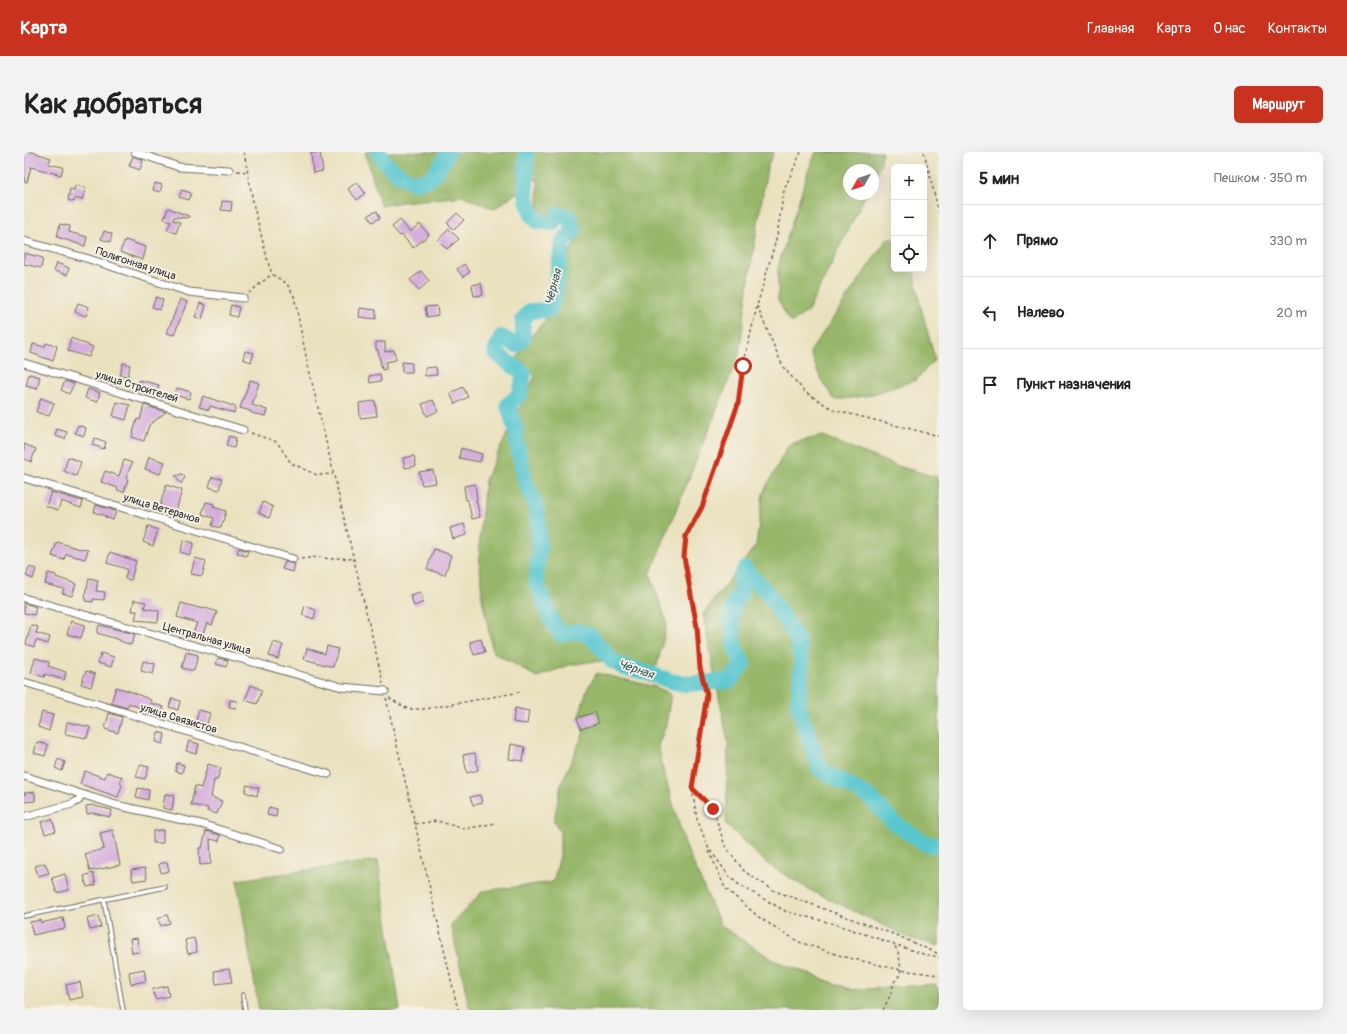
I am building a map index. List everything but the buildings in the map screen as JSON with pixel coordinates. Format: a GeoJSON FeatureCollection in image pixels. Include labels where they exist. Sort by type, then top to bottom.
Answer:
{"type":"FeatureCollection","features":[{"type":"Feature","properties":{"kind":"street"},"geometry":{"type":"LineString","coordinates":[[135,152],[179,167],[229,170]]}},
{"type":"Feature","properties":{"kind":"street","name":"Полигонная улица"},"geometry":{"type":"LineString","coordinates":[[24,241],[189,292],[243,298]]}},
{"type":"Feature","properties":{"kind":"street","name":"улица Строителей"},"geometry":{"type":"LineString","coordinates":[[24,363],[243,430]]}},
{"type":"Feature","properties":{"kind":"street","name":"улица Ветеранов"},"geometry":{"type":"LineString","coordinates":[[24,478],[293,559]]}},
{"type":"Feature","properties":{"kind":"street","name":"Центральная улица"},"geometry":{"type":"LineString","coordinates":[[24,598],[342,687],[385,692]]}},
{"type":"Feature","properties":{"kind":"street","name":"улица Связистов"},"geometry":{"type":"LineString","coordinates":[[24,682],[328,774]]}},
{"type":"Feature","properties":{"kind":"street"},"geometry":{"type":"LineString","coordinates":[[24,776],[116,805],[201,824],[281,849]]}},
{"type":"Feature","properties":{"kind":"street"},"geometry":{"type":"LineString","coordinates":[[24,817],[72,804],[79,800],[81,794]]}},
{"type":"Feature","properties":{"kind":"lane"},"geometry":{"type":"LineString","coordinates":[[24,916],[165,887]]}},
{"type":"Feature","properties":{"kind":"lane"},"geometry":{"type":"LineString","coordinates":[[104,900],[123,1010]]}},
{"type":"Feature","properties":{"kind":"lane"},"geometry":{"type":"LineString","coordinates":[[243,996],[245,1010]]}},
{"type":"Feature","properties":{"kind":"path"},"geometry":{"type":"LineString","coordinates":[[244,152],[256,214],[272,274],[287,284],[294,296],[307,361],[385,692]]}},
{"type":"Feature","properties":{"kind":"path"},"geometry":{"type":"LineString","coordinates":[[801,152],[784,190],[777,236],[743,366],[738,404],[702,507],[686,536],[684,557],[697,627],[699,658],[707,695],[692,788],[697,819],[725,888],[760,918],[799,942],[845,957],[901,970],[939,974]]}},
{"type":"Feature","properties":{"kind":"path"},"geometry":{"type":"LineString","coordinates":[[924,152],[939,213]]}},
{"type":"Feature","properties":{"kind":"path"},"geometry":{"type":"LineString","coordinates":[[229,170],[248,172]]}},
{"type":"Feature","properties":{"kind":"path"},"geometry":{"type":"LineString","coordinates":[[243,298],[272,274]]}},
{"type":"Feature","properties":{"kind":"path"},"geometry":{"type":"LineString","coordinates":[[758,306],[783,366],[805,392],[834,410],[939,436]]}},
{"type":"Feature","properties":{"kind":"path"},"geometry":{"type":"LineString","coordinates":[[243,430],[277,442],[291,463],[316,475],[333,474]]}},
{"type":"Feature","properties":{"kind":"path"},"geometry":{"type":"LineString","coordinates":[[293,559],[305,560],[318,557],[331,559],[354,559]]}},
{"type":"Feature","properties":{"kind":"path"},"geometry":{"type":"LineString","coordinates":[[458,1010],[386,696],[408,709],[426,709],[520,692]]}},
{"type":"Feature","properties":{"kind":"path"},"geometry":{"type":"LineString","coordinates":[[692,788],[713,809],[725,846],[744,872],[775,891],[896,935],[939,954]]}},
{"type":"Feature","properties":{"kind":"path"},"geometry":{"type":"LineString","coordinates":[[415,824],[437,821],[465,829],[496,823]]}},
{"type":"Feature","properties":{"kind":"path"},"geometry":{"type":"LineString","coordinates":[[708,847],[729,876],[738,884],[785,911],[835,924],[923,954],[939,957]]}},
{"type":"Feature","properties":{"kind":"path"},"geometry":{"type":"LineString","coordinates":[[883,1010],[890,996],[894,982],[899,976],[901,970],[899,955],[894,944]]}},
{"type":"Feature","properties":{"kind":"green space"},"geometry":{"type":"Polygon","coordinates":[[[365,152],[774,152],[767,168],[750,272],[739,355],[650,574],[667,623],[657,666],[626,666],[595,661],[569,665],[537,677],[493,652],[482,598],[479,546],[485,480],[535,376],[516,359],[533,334],[552,312],[569,254],[580,231],[572,209],[545,216],[538,207],[538,178],[494,209],[464,196],[402,202],[381,206],[365,152]]]}},
{"type":"Feature","properties":{"kind":"green space"},"geometry":{"type":"Polygon","coordinates":[[[816,152],[882,152],[879,167],[879,164],[843,164],[843,200],[863,200],[808,311],[791,323],[778,301],[778,267],[808,171],[816,152]]]}},
{"type":"Feature","properties":{"kind":"green space"},"geometry":{"type":"Polygon","coordinates":[[[887,239],[891,239],[891,272],[914,272],[921,308],[935,359],[916,380],[866,396],[835,400],[821,380],[810,352],[887,239]]]}},
{"type":"Feature","properties":{"kind":"green space"},"geometry":{"type":"Polygon","coordinates":[[[822,436],[894,465],[939,478],[939,946],[910,938],[808,889],[766,863],[726,824],[728,743],[703,614],[756,545],[763,493],[789,444],[822,436]]]}},
{"type":"Feature","properties":{"kind":"green space"},"geometry":{"type":"Polygon","coordinates":[[[597,673],[656,687],[671,694],[666,725],[658,745],[664,774],[686,847],[721,926],[775,961],[853,990],[935,984],[939,990],[939,1010],[470,1010],[451,925],[483,891],[553,882],[560,856],[560,832],[554,821],[561,784],[584,732],[580,713],[587,689],[597,673]]]}},
{"type":"Feature","properties":{"kind":"green space"},"geometry":{"type":"Polygon","coordinates":[[[378,860],[400,1010],[259,1010],[237,880],[378,860]]]}},
{"type":"Feature","properties":{"kind":"waterway","name":"Чёрная"},"geometry":{"type":"LineString","coordinates":[[378,152],[385,162],[394,170],[415,183],[432,177],[448,152]]}},
{"type":"Feature","properties":{"kind":"waterway","name":"Чёрная"},"geometry":{"type":"LineString","coordinates":[[526,152],[526,188],[532,214],[537,221],[553,223],[559,214],[569,216],[574,231],[563,241],[554,297],[549,310],[530,311],[523,320],[523,338],[516,345],[501,337],[495,352],[524,373],[520,394],[508,405],[516,431],[517,445],[526,483],[535,505],[538,518],[539,548],[536,582],[553,623],[561,634],[578,631],[591,636],[612,661],[625,668],[638,670],[684,684],[730,681],[743,664],[734,645],[731,615],[735,601],[742,592],[740,579],[745,569],[768,593],[797,639],[802,663],[798,706],[820,769],[871,798],[893,822],[926,844],[939,845]]}},
{"type":"Feature","properties":{"kind":"route"},"geometry":{"type":"LineString","coordinates":[[713,809],[692,788],[707,695],[700,668],[697,627],[684,557],[686,536],[702,507],[738,404],[743,366]]}}]}
